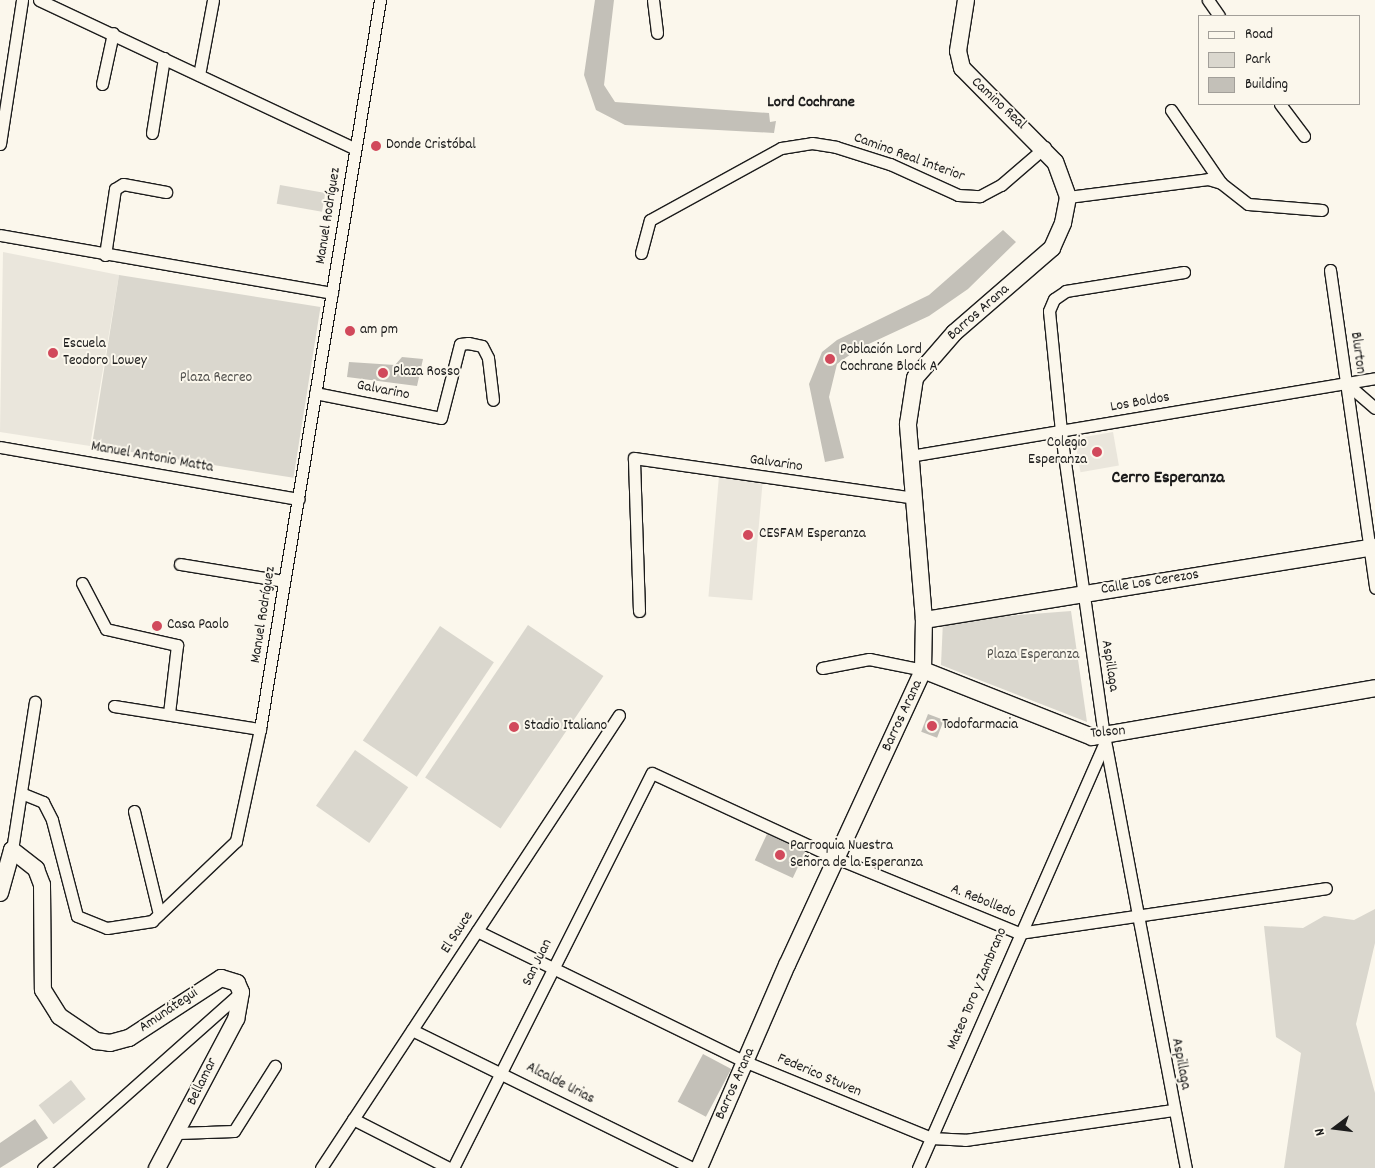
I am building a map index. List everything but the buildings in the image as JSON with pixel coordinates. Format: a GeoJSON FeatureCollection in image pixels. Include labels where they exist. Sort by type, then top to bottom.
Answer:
{"type":"FeatureCollection","features":[{"type":"Feature","properties":{"kind":"street"},"geometry":{"type":"LineString","coordinates":[[0,144],[22,0]]}},
{"type":"Feature","properties":{"kind":"street"},"geometry":{"type":"LineString","coordinates":[[39,0],[113,33],[355,149]]}},
{"type":"Feature","properties":{"kind":"street"},"geometry":{"type":"LineString","coordinates":[[199,75],[213,0]]}},
{"type":"Feature","properties":{"kind":"street","name":"Manuel Rodríguez"},"geometry":{"type":"LineString","coordinates":[[21,793],[43,802],[52,820],[71,906],[83,922],[107,928],[140,926],[160,914],[236,841],[260,729],[380,0]]}},
{"type":"Feature","properties":{"kind":"street"},"geometry":{"type":"LineString","coordinates":[[653,0],[657,33]]}},
{"type":"Feature","properties":{"kind":"street","name":"Camino Real"},"geometry":{"type":"LineString","coordinates":[[966,0],[958,51],[962,68],[973,84],[1045,147],[1068,197]]}},
{"type":"Feature","properties":{"kind":"street"},"geometry":{"type":"LineString","coordinates":[[1208,0],[1217,15]]}},
{"type":"Feature","properties":{"kind":"street"},"geometry":{"type":"LineString","coordinates":[[102,84],[113,33]]}},
{"type":"Feature","properties":{"kind":"street"},"geometry":{"type":"LineString","coordinates":[[152,133],[164,58]]}},
{"type":"Feature","properties":{"kind":"street"},"geometry":{"type":"LineString","coordinates":[[1281,105],[1304,136]]}},
{"type":"Feature","properties":{"kind":"street"},"geometry":{"type":"LineString","coordinates":[[1172,110],[1221,183],[1248,204],[1322,210]]}},
{"type":"Feature","properties":{"kind":"street","name":"Camino Real Interior"},"geometry":{"type":"LineString","coordinates":[[641,253],[650,220],[781,148],[812,143],[836,147],[890,164],[958,194],[980,196],[1001,185],[1045,147]]}},
{"type":"Feature","properties":{"kind":"street"},"geometry":{"type":"LineString","coordinates":[[1068,197],[1208,179],[1221,183]]}},
{"type":"Feature","properties":{"kind":"street"},"geometry":{"type":"LineString","coordinates":[[105,255],[115,189],[123,184],[166,192]]}},
{"type":"Feature","properties":{"kind":"street","name":"Barros Arana"},"geometry":{"type":"LineString","coordinates":[[699,1168],[836,858],[923,670],[924,620],[910,456],[908,407],[923,364],[1052,248],[1068,197]]}},
{"type":"Feature","properties":{"kind":"street"},"geometry":{"type":"LineString","coordinates":[[0,235],[105,255],[332,293]]}},
{"type":"Feature","properties":{"kind":"street","name":"Blurton"},"geometry":{"type":"LineString","coordinates":[[1330,270],[1372,548],[1375,588]]}},
{"type":"Feature","properties":{"kind":"street","name":"Aspillaga"},"geometry":{"type":"LineString","coordinates":[[1184,272],[1066,291],[1054,299],[1049,312],[1061,432],[1104,738],[1173,1110],[1186,1168]]}},
{"type":"Feature","properties":{"kind":"street","name":"Galvarino"},"geometry":{"type":"LineString","coordinates":[[315,392],[441,418],[460,344],[468,342],[482,346],[488,358],[493,400]]}},
{"type":"Feature","properties":{"kind":"street","name":"Los Boldos"},"geometry":{"type":"LineString","coordinates":[[910,456],[1375,378]]}},
{"type":"Feature","properties":{"kind":"street"},"geometry":{"type":"LineString","coordinates":[[1346,383],[1375,408]]}},
{"type":"Feature","properties":{"kind":"street","name":"Manuel Antonio Matta"},"geometry":{"type":"LineString","coordinates":[[0,447],[298,500]]}},
{"type":"Feature","properties":{"kind":"street","name":"Galvarino"},"geometry":{"type":"LineString","coordinates":[[639,611],[634,458],[914,498]]}},
{"type":"Feature","properties":{"kind":"street","name":"Calle Los Cerezos"},"geometry":{"type":"LineString","coordinates":[[924,620],[1372,548]]}},
{"type":"Feature","properties":{"kind":"street"},"geometry":{"type":"LineString","coordinates":[[180,564],[284,581]]}},
{"type":"Feature","properties":{"kind":"street"},"geometry":{"type":"LineString","coordinates":[[82,583],[106,629],[178,645],[170,713]]}},
{"type":"Feature","properties":{"kind":"street","name":"Tolson"},"geometry":{"type":"LineString","coordinates":[[822,668],[869,659],[923,670],[1085,735],[1104,738],[1375,688]]}},
{"type":"Feature","properties":{"kind":"street"},"geometry":{"type":"LineString","coordinates":[[0,894],[12,850],[35,702]]}},
{"type":"Feature","properties":{"kind":"street"},"geometry":{"type":"LineString","coordinates":[[114,706],[170,713],[260,729]]}},
{"type":"Feature","properties":{"kind":"street","name":"El Sauce"},"geometry":{"type":"LineString","coordinates":[[321,1168],[620,715]]}},
{"type":"Feature","properties":{"kind":"street","name":"Mateo Toro y Zambrano"},"geometry":{"type":"LineString","coordinates":[[918,1168],[1104,738]]}},
{"type":"Feature","properties":{"kind":"street","name":"A. Rebolledo"},"geometry":{"type":"LineString","coordinates":[[652,773],[836,858],[1019,933],[1326,888]]}},
{"type":"Feature","properties":{"kind":"street","name":"San Juan"},"geometry":{"type":"LineString","coordinates":[[451,1168],[652,773]]}},
{"type":"Feature","properties":{"kind":"street"},"geometry":{"type":"LineString","coordinates":[[134,811],[160,914]]}},
{"type":"Feature","properties":{"kind":"street","name":"Amunátegui"},"geometry":{"type":"LineString","coordinates":[[12,850],[36,869],[42,885],[43,990],[59,1016],[76,1030],[110,1044],[129,1038],[221,978],[237,983],[241,992],[43,1168]]}},
{"type":"Feature","properties":{"kind":"street","name":"Federico Stuven"},"geometry":{"type":"LineString","coordinates":[[476,931],[746,1062],[931,1138],[965,1140],[1173,1110]]}},
{"type":"Feature","properties":{"kind":"street","name":"Bellamar"},"geometry":{"type":"LineString","coordinates":[[157,1168],[178,1133],[236,1018],[241,992]]}},
{"type":"Feature","properties":{"kind":"street","name":"Alcalde Urias"},"geometry":{"type":"LineString","coordinates":[[412,1030],[502,1071],[694,1168]]}},
{"type":"Feature","properties":{"kind":"street"},"geometry":{"type":"LineString","coordinates":[[178,1133],[234,1130],[276,1066]]}},
{"type":"Feature","properties":{"kind":"street"},"geometry":{"type":"LineString","coordinates":[[352,1119],[451,1168]]}},
{"type":"Feature","properties":{"kind":"shaded area","name":"Escuela Teodoro Lowey"},"geometry":{"type":"Polygon","coordinates":[[[3,252],[119,275],[90,446],[0,432],[3,252]]]}},
{"type":"Feature","properties":{"kind":"shaded area","name":"Colegio Esperanza"},"geometry":{"type":"Polygon","coordinates":[[[1113,432],[1119,465],[1080,472],[1075,439],[1113,432]]]}},
{"type":"Feature","properties":{"kind":"shaded area","name":"CESFAM Esperanza"},"geometry":{"type":"Polygon","coordinates":[[[719,476],[763,480],[752,600],[708,597],[719,476]]]}},
{"type":"Feature","properties":{"kind":"green space"},"geometry":{"type":"Polygon","coordinates":[[[280,185],[325,193],[322,212],[277,204],[280,185]]]}},
{"type":"Feature","properties":{"kind":"green space","name":"Plaza Recreo"},"geometry":{"type":"Polygon","coordinates":[[[119,275],[320,307],[293,478],[92,446],[119,275]]]}},
{"type":"Feature","properties":{"kind":"green space","name":"Plaza Esperanza"},"geometry":{"type":"Polygon","coordinates":[[[1071,611],[1087,722],[941,665],[943,621],[1071,611]]]}},
{"type":"Feature","properties":{"kind":"green space","name":"Stadio Italiano"},"geometry":{"type":"Polygon","coordinates":[[[528,625],[603,676],[501,828],[425,778],[528,625]]]}},
{"type":"Feature","properties":{"kind":"green space"},"geometry":{"type":"Polygon","coordinates":[[[440,626],[494,662],[417,777],[363,740],[440,626]]]}},
{"type":"Feature","properties":{"kind":"green space"},"geometry":{"type":"Polygon","coordinates":[[[355,750],[408,787],[369,843],[316,806],[355,750]]]}},
{"type":"Feature","properties":{"kind":"green space"},"geometry":{"type":"Polygon","coordinates":[[[1375,909],[1375,943],[1356,1024],[1375,1093],[1375,1168],[1284,1168],[1301,1053],[1276,1037],[1264,926],[1303,928],[1324,916],[1354,920],[1375,909]]]}},
{"type":"Feature","properties":{"kind":"green space"},"geometry":{"type":"Polygon","coordinates":[[[71,1080],[86,1099],[53,1124],[39,1105],[71,1080]]]}},
{"type":"Feature","properties":{"kind":"place","name":"Donde Cristóbal"},"geometry":{"type":"Point","coordinates":[376,146]}},
{"type":"Feature","properties":{"kind":"place","name":"am pm"},"geometry":{"type":"Point","coordinates":[350,331]}},
{"type":"Feature","properties":{"kind":"place","name":"Escuela Teodoro Lowey"},"geometry":{"type":"Point","coordinates":[53,353]}},
{"type":"Feature","properties":{"kind":"place","name":"Población Lord Cochrane Block A"},"geometry":{"type":"Point","coordinates":[830,359]}},
{"type":"Feature","properties":{"kind":"place","name":"Plaza Rosso"},"geometry":{"type":"Point","coordinates":[383,373]}},
{"type":"Feature","properties":{"kind":"place","name":"Colegio Esperanza"},"geometry":{"type":"Point","coordinates":[1097,452]}},
{"type":"Feature","properties":{"kind":"place","name":"CESFAM Esperanza"},"geometry":{"type":"Point","coordinates":[748,535]}},
{"type":"Feature","properties":{"kind":"place","name":"Casa Paolo"},"geometry":{"type":"Point","coordinates":[157,626]}},
{"type":"Feature","properties":{"kind":"place","name":"Todofarmacia"},"geometry":{"type":"Point","coordinates":[932,726]}},
{"type":"Feature","properties":{"kind":"place","name":"Stadio Italiano"},"geometry":{"type":"Point","coordinates":[514,727]}},
{"type":"Feature","properties":{"kind":"place","name":"Parroquia Nuestra Señora de la Esperanza"},"geometry":{"type":"Point","coordinates":[780,855]}},
{"type":"Feature","properties":{"kind":"district","name":"Lord Cochrane"},"geometry":{"type":"Point","coordinates":[811,103]}},
{"type":"Feature","properties":{"kind":"district","name":"Cerro Esperanza"},"geometry":{"type":"Point","coordinates":[1168,479]}}]}
